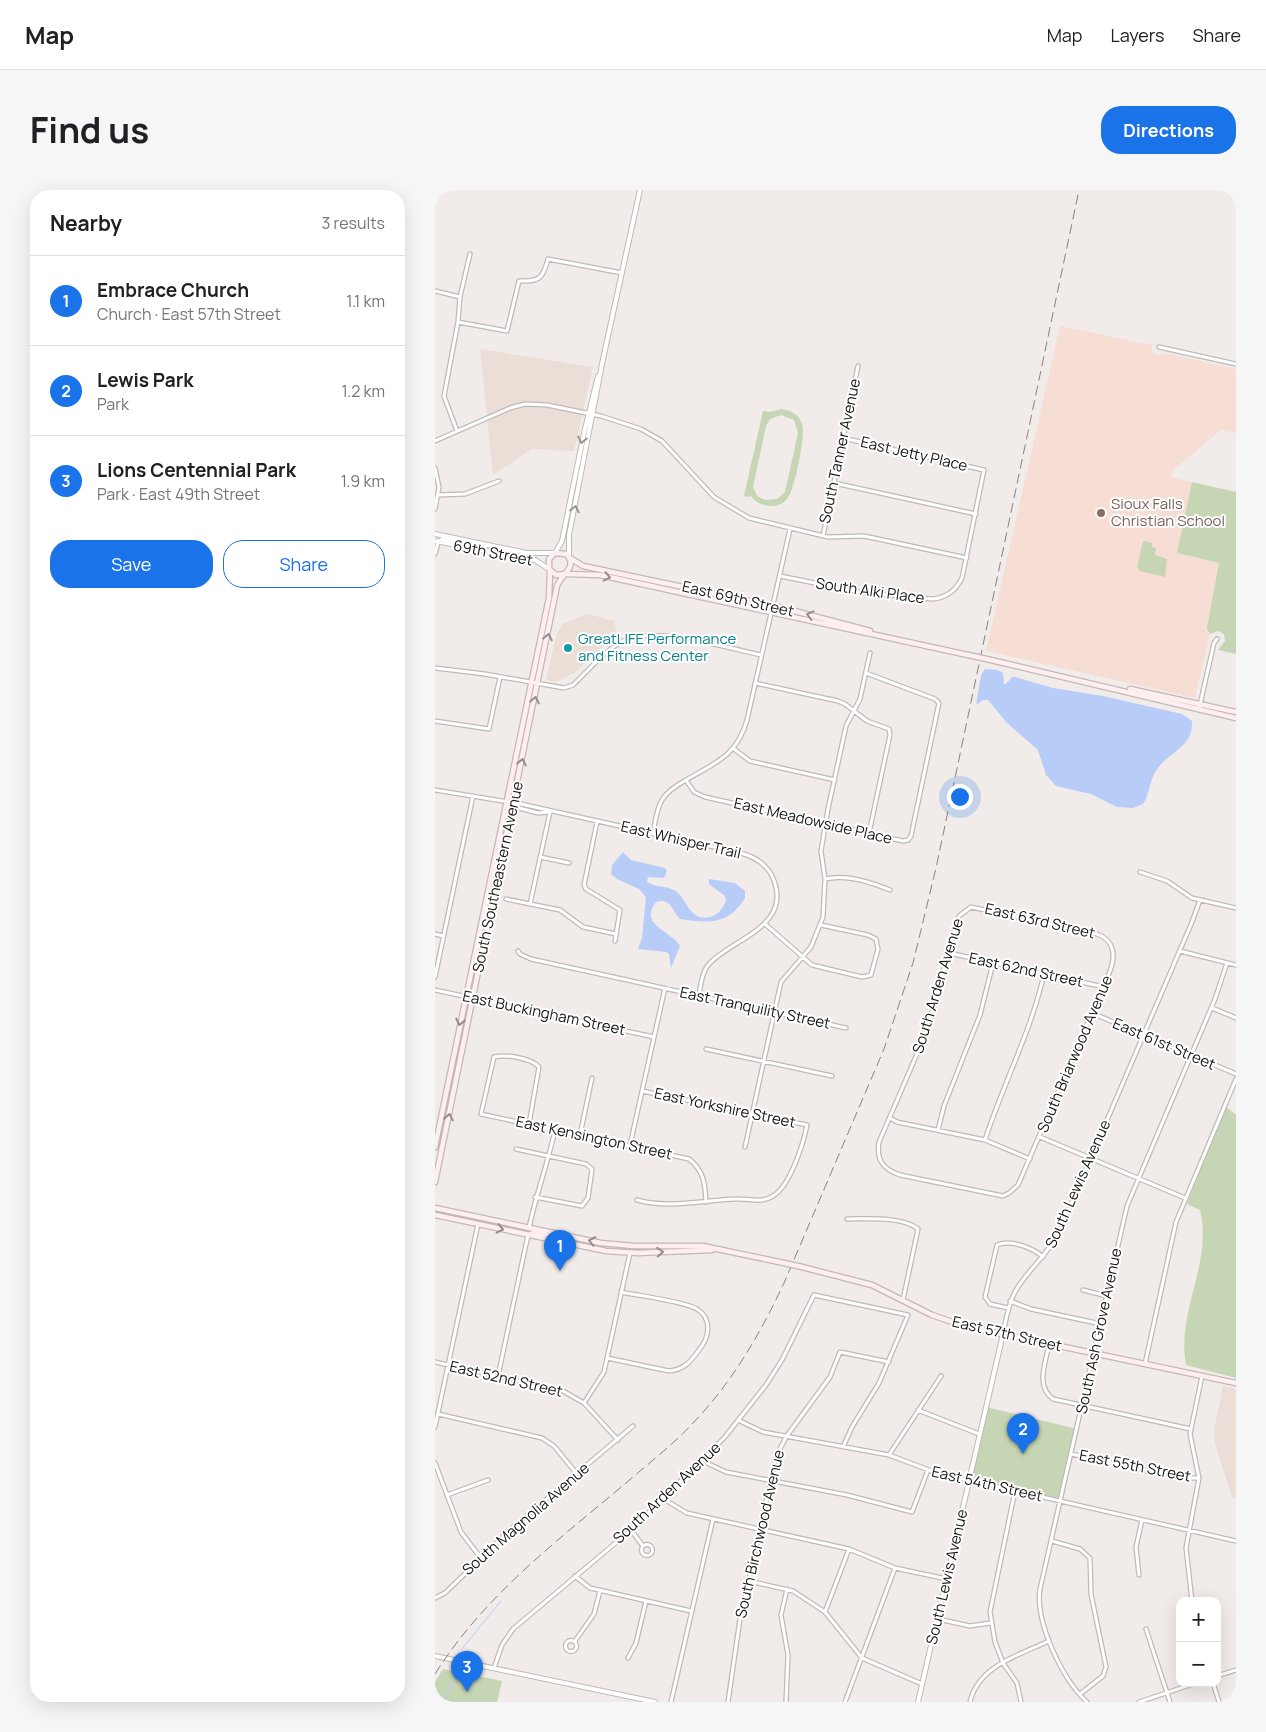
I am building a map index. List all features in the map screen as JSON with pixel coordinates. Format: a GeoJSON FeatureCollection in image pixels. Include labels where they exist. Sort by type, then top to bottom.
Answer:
{"type":"FeatureCollection","features":[{"type":"Feature","properties":{"kind":"main road"},"geometry":{"type":"LineString","coordinates":[[563,552],[569,557],[571,566],[565,574],[556,575],[549,569],[548,562],[554,553],[563,552]]}},
{"type":"Feature","properties":{"kind":"main road","name":"East 69th Street"},"geometry":{"type":"LineString","coordinates":[[569,557],[583,566],[773,606],[907,641]]}},
{"type":"Feature","properties":{"kind":"main road","name":"South Southeastern Avenue"},"geometry":{"type":"LineString","coordinates":[[435,1146],[549,598],[549,569]]}},
{"type":"Feature","properties":{"kind":"main road","name":"East 69th Street"},"geometry":{"type":"LineString","coordinates":[[565,574],[594,574],[1116,688],[1140,690],[1236,718]]}},
{"type":"Feature","properties":{"kind":"main road","name":"South Southeastern Avenue"},"geometry":{"type":"LineString","coordinates":[[435,1182],[557,586],[565,574]]}},
{"type":"Feature","properties":{"kind":"main road","name":"East 69th Street"},"geometry":{"type":"LineString","coordinates":[[1199,706],[1236,712]]}},
{"type":"Feature","properties":{"kind":"main road","name":"East 57th Street"},"geometry":{"type":"LineString","coordinates":[[435,1208],[623,1246],[695,1245],[784,1263],[861,1281],[952,1322],[1236,1383]]}},
{"type":"Feature","properties":{"kind":"main road","name":"East 57th Street"},"geometry":{"type":"LineString","coordinates":[[435,1215],[588,1248],[630,1253],[700,1250],[727,1251]]}},
{"type":"Feature","properties":{"kind":"main road"},"geometry":{"type":"LineString","coordinates":[[528,1236],[534,1233],[575,1237]]}},
{"type":"Feature","properties":{"kind":"street"},"geometry":{"type":"LineString","coordinates":[[435,534],[534,554],[554,553],[562,541],[588,413],[603,359],[640,190]]}},
{"type":"Feature","properties":{"kind":"street"},"geometry":{"type":"LineString","coordinates":[[457,432],[447,408],[445,396],[458,322],[460,297],[470,254]]}},
{"type":"Feature","properties":{"kind":"street"},"geometry":{"type":"LineString","coordinates":[[458,322],[507,331],[519,281],[537,280],[544,274],[547,259],[622,273]]}},
{"type":"Feature","properties":{"kind":"street"},"geometry":{"type":"LineString","coordinates":[[435,291],[460,297]]}},
{"type":"Feature","properties":{"kind":"street"},"geometry":{"type":"LineString","coordinates":[[1159,347],[1236,364]]}},
{"type":"Feature","properties":{"kind":"street"},"geometry":{"type":"LineString","coordinates":[[569,557],[569,535],[594,414],[603,359]]}},
{"type":"Feature","properties":{"kind":"street","name":"South Tanner Avenue"},"geometry":{"type":"LineString","coordinates":[[823,536],[858,366]]}},
{"type":"Feature","properties":{"kind":"street"},"geometry":{"type":"LineString","coordinates":[[435,441],[510,408],[525,404],[547,405],[594,414],[630,424],[662,441],[714,497],[739,514],[790,529],[823,536],[838,538],[864,536],[967,558]]}},
{"type":"Feature","properties":{"kind":"street","name":"East Jetty Place"},"geometry":{"type":"LineString","coordinates":[[843,438],[985,470]]}},
{"type":"Feature","properties":{"kind":"street"},"geometry":{"type":"LineString","coordinates":[[435,468],[438,479],[438,495],[435,509]]}},
{"type":"Feature","properties":{"kind":"street","name":"South Alki Place"},"geometry":{"type":"LineString","coordinates":[[780,576],[860,592],[938,599],[957,586],[962,578],[985,470]]}},
{"type":"Feature","properties":{"kind":"street"},"geometry":{"type":"LineString","coordinates":[[438,495],[465,494],[499,480]]}},
{"type":"Feature","properties":{"kind":"street"},"geometry":{"type":"LineString","coordinates":[[834,484],[976,514]]}},
{"type":"Feature","properties":{"kind":"street"},"geometry":{"type":"LineString","coordinates":[[653,834],[663,799],[686,780],[725,757],[734,749],[745,728],[790,529]]}},
{"type":"Feature","properties":{"kind":"street"},"geometry":{"type":"LineString","coordinates":[[435,554],[437,542],[443,539],[477,546],[493,546]]}},
{"type":"Feature","properties":{"kind":"street","name":"69th Street"},"geometry":{"type":"LineString","coordinates":[[437,542],[535,560],[549,569]]}},
{"type":"Feature","properties":{"kind":"street"},"geometry":{"type":"LineString","coordinates":[[435,668],[500,677],[558,688],[568,687],[619,643],[639,636],[681,638],[761,655]]}},
{"type":"Feature","properties":{"kind":"street"},"geometry":{"type":"LineString","coordinates":[[1199,706],[1213,643],[1217,639]]}},
{"type":"Feature","properties":{"kind":"street"},"geometry":{"type":"LineString","coordinates":[[745,1147],[781,982],[814,941],[821,925],[825,904],[825,879],[821,851],[846,726],[860,699],[870,653]]}},
{"type":"Feature","properties":{"kind":"street","name":"East Meadowside Place"},"geometry":{"type":"LineString","coordinates":[[686,780],[694,792],[700,796],[903,841],[910,838],[939,703],[935,699],[866,673]]}},
{"type":"Feature","properties":{"kind":"street"},"geometry":{"type":"LineString","coordinates":[[435,721],[489,728],[500,677]]}},
{"type":"Feature","properties":{"kind":"street"},"geometry":{"type":"LineString","coordinates":[[755,683],[838,701],[867,721],[885,727],[890,731],[869,833]]}},
{"type":"Feature","properties":{"kind":"street"},"geometry":{"type":"LineString","coordinates":[[734,749],[750,761],[835,780]]}},
{"type":"Feature","properties":{"kind":"street"},"geometry":{"type":"LineString","coordinates":[[435,790],[506,802]]}},
{"type":"Feature","properties":{"kind":"street"},"geometry":{"type":"LineString","coordinates":[[435,977],[473,796]]}},
{"type":"Feature","properties":{"kind":"street","name":"East Whisper Trail"},"geometry":{"type":"LineString","coordinates":[[506,802],[537,812],[550,812],[747,855],[762,864],[773,880],[776,894],[775,907],[765,924]]}},
{"type":"Feature","properties":{"kind":"street"},"geometry":{"type":"LineString","coordinates":[[530,904],[550,812]]}},
{"type":"Feature","properties":{"kind":"street"},"geometry":{"type":"LineString","coordinates":[[597,822],[584,885],[585,889],[620,910],[615,941]]}},
{"type":"Feature","properties":{"kind":"street"},"geometry":{"type":"LineString","coordinates":[[540,857],[569,863]]}},
{"type":"Feature","properties":{"kind":"street"},"geometry":{"type":"LineString","coordinates":[[1140,872],[1167,881],[1186,895],[1199,900],[1236,908]]}},
{"type":"Feature","properties":{"kind":"street"},"geometry":{"type":"LineString","coordinates":[[825,879],[836,876],[879,885],[890,890]]}},
{"type":"Feature","properties":{"kind":"street"},"geometry":{"type":"LineString","coordinates":[[506,899],[560,910],[583,927],[617,934]]}},
{"type":"Feature","properties":{"kind":"street","name":"South Lewis Avenue"},"geometry":{"type":"LineString","coordinates":[[917,1702],[938,1619],[1010,1301],[1023,1280],[1043,1257],[1059,1232],[1180,951],[1199,900]]}},
{"type":"Feature","properties":{"kind":"street","name":"East 63rd Street"},"geometry":{"type":"LineString","coordinates":[[963,910],[976,907],[1097,934],[1106,938],[1112,947]]}},
{"type":"Feature","properties":{"kind":"street","name":"South Arden Avenue"},"geometry":{"type":"LineString","coordinates":[[963,910],[957,920],[949,953],[917,1054],[879,1142],[878,1157],[885,1168],[900,1175],[1003,1196],[1019,1185],[1030,1160]]}},
{"type":"Feature","properties":{"kind":"street"},"geometry":{"type":"LineString","coordinates":[[699,995],[704,972],[710,962],[765,924],[801,958],[817,967],[861,977],[868,977],[873,972],[879,946],[876,939],[868,935],[821,925]]}},
{"type":"Feature","properties":{"kind":"street"},"geometry":{"type":"LineString","coordinates":[[435,934],[443,936]]}},
{"type":"Feature","properties":{"kind":"street","name":"South Briarwood Avenue"},"geometry":{"type":"LineString","coordinates":[[1030,1160],[1104,987],[1113,962],[1112,947]]}},
{"type":"Feature","properties":{"kind":"street","name":"East Tranquility Street"},"geometry":{"type":"LineString","coordinates":[[518,951],[520,954],[531,959],[846,1028]]}},
{"type":"Feature","properties":{"kind":"street"},"geometry":{"type":"LineString","coordinates":[[1180,951],[1236,965]]}},
{"type":"Feature","properties":{"kind":"street","name":"East 62nd Street"},"geometry":{"type":"LineString","coordinates":[[949,953],[1104,987]]}},
{"type":"Feature","properties":{"kind":"street"},"geometry":{"type":"LineString","coordinates":[[939,1130],[944,1106],[981,1015],[993,963]]}},
{"type":"Feature","properties":{"kind":"street","name":"South Ash Grove Avenue"},"geometry":{"type":"LineString","coordinates":[[1087,1702],[1068,1678],[1049,1641],[1042,1622],[1039,1601],[1124,1216],[1211,1008],[1227,963]]}},
{"type":"Feature","properties":{"kind":"street"},"geometry":{"type":"LineString","coordinates":[[985,1140],[994,1112],[1032,1021],[1044,974]]}},
{"type":"Feature","properties":{"kind":"street"},"geometry":{"type":"LineString","coordinates":[[630,1145],[665,988]]}},
{"type":"Feature","properties":{"kind":"street","name":"East Buckingham Street"},"geometry":{"type":"LineString","coordinates":[[435,990],[654,1037]]}},
{"type":"Feature","properties":{"kind":"street"},"geometry":{"type":"LineString","coordinates":[[1211,1008],[1236,1018]]}},
{"type":"Feature","properties":{"kind":"street","name":"East 61st Street"},"geometry":{"type":"LineString","coordinates":[[1092,1013],[1236,1074]]}},
{"type":"Feature","properties":{"kind":"street"},"geometry":{"type":"LineString","coordinates":[[706,1049],[832,1076]]}},
{"type":"Feature","properties":{"kind":"street","name":"East Kensington Street"},"geometry":{"type":"LineString","coordinates":[[529,1124],[539,1066],[535,1062],[497,1056],[492,1059],[481,1114],[680,1156],[696,1165],[705,1180],[706,1202]]}},
{"type":"Feature","properties":{"kind":"street"},"geometry":{"type":"LineString","coordinates":[[580,1135],[592,1078]]}},
{"type":"Feature","properties":{"kind":"street"},"geometry":{"type":"LineString","coordinates":[[1145,1364],[1173,1230],[1236,1079]]}},
{"type":"Feature","properties":{"kind":"street","name":"East Yorkshire Street"},"geometry":{"type":"LineString","coordinates":[[642,1091],[807,1125],[802,1145],[785,1185],[773,1196],[759,1201],[736,1199],[706,1202]]}},
{"type":"Feature","properties":{"kind":"street"},"geometry":{"type":"LineString","coordinates":[[890,1118],[985,1140],[1030,1160]]}},
{"type":"Feature","properties":{"kind":"street"},"geometry":{"type":"LineString","coordinates":[[529,1228],[535,1197],[549,1156],[555,1130]]}},
{"type":"Feature","properties":{"kind":"street"},"geometry":{"type":"LineString","coordinates":[[1039,1137],[1185,1198]]}},
{"type":"Feature","properties":{"kind":"street"},"geometry":{"type":"LineString","coordinates":[[516,1149],[586,1164],[591,1167],[593,1174],[587,1201],[580,1206],[535,1197]]}},
{"type":"Feature","properties":{"kind":"street"},"geometry":{"type":"LineString","coordinates":[[637,1200],[655,1204],[706,1202]]}},
{"type":"Feature","properties":{"kind":"street"},"geometry":{"type":"LineString","coordinates":[[847,1219],[880,1218],[911,1224],[918,1229],[903,1300]]}},
{"type":"Feature","properties":{"kind":"street"},"geometry":{"type":"LineString","coordinates":[[435,1427],[478,1224]]}},
{"type":"Feature","properties":{"kind":"street"},"geometry":{"type":"LineString","coordinates":[[497,1376],[528,1236]]}},
{"type":"Feature","properties":{"kind":"street"},"geometry":{"type":"LineString","coordinates":[[1008,1308],[990,1304],[985,1297],[997,1245],[1006,1243],[1025,1247],[1035,1250],[1043,1257]]}},
{"type":"Feature","properties":{"kind":"street"},"geometry":{"type":"LineString","coordinates":[[584,1403],[601,1378],[630,1253]]}},
{"type":"Feature","properties":{"kind":"street"},"geometry":{"type":"LineString","coordinates":[[1083,1290],[1107,1296]]}},
{"type":"Feature","properties":{"kind":"street"},"geometry":{"type":"LineString","coordinates":[[607,1358],[669,1371],[677,1370],[691,1362],[707,1336],[707,1322],[697,1309],[621,1292]]}},
{"type":"Feature","properties":{"kind":"street","name":"South Arden Avenue"},"geometry":{"type":"LineString","coordinates":[[494,1668],[504,1640],[513,1629],[631,1530],[740,1421],[781,1360],[814,1295],[908,1314],[889,1362]]}},
{"type":"Feature","properties":{"kind":"street"},"geometry":{"type":"LineString","coordinates":[[1010,1301],[1031,1309],[1101,1324]]}},
{"type":"Feature","properties":{"kind":"street"},"geometry":{"type":"LineString","coordinates":[[1049,1344],[1042,1380],[1045,1392],[1058,1401],[1191,1428]]}},
{"type":"Feature","properties":{"kind":"street","name":"South Birchwood Avenue"},"geometry":{"type":"LineString","coordinates":[[728,1702],[735,1647],[749,1581],[778,1451],[785,1436],[823,1388],[840,1352],[889,1362]]}},
{"type":"Feature","properties":{"kind":"street","name":"East 52nd Street"},"geometry":{"type":"LineString","coordinates":[[435,1362],[563,1390],[584,1403],[618,1440]]}},
{"type":"Feature","properties":{"kind":"street"},"geometry":{"type":"LineString","coordinates":[[843,1447],[852,1426],[871,1398],[889,1362]]}},
{"type":"Feature","properties":{"kind":"street"},"geometry":{"type":"LineString","coordinates":[[889,1455],[941,1376]]}},
{"type":"Feature","properties":{"kind":"street"},"geometry":{"type":"LineString","coordinates":[[1192,1597],[1186,1548],[1199,1478],[1191,1447],[1191,1428],[1202,1376]]}},
{"type":"Feature","properties":{"kind":"street"},"geometry":{"type":"LineString","coordinates":[[918,1410],[979,1434]]}},
{"type":"Feature","properties":{"kind":"street"},"geometry":{"type":"LineString","coordinates":[[438,1414],[541,1438],[553,1446],[577,1474]]}},
{"type":"Feature","properties":{"kind":"street","name":"East 54th Street"},"geometry":{"type":"LineString","coordinates":[[740,1421],[757,1430],[889,1455],[928,1470],[1236,1541]]}},
{"type":"Feature","properties":{"kind":"street","name":"South Magnolia Avenue"},"geometry":{"type":"LineString","coordinates":[[435,1598],[445,1593],[480,1557],[633,1426]]}},
{"type":"Feature","properties":{"kind":"street","name":"East 55th Street"},"geometry":{"type":"LineString","coordinates":[[1071,1454],[1183,1478],[1199,1478]]}},
{"type":"Feature","properties":{"kind":"street"},"geometry":{"type":"LineString","coordinates":[[704,1459],[718,1469],[878,1502],[912,1512],[928,1470]]}},
{"type":"Feature","properties":{"kind":"street"},"geometry":{"type":"LineString","coordinates":[[435,1463],[461,1532],[480,1557]]}},
{"type":"Feature","properties":{"kind":"street"},"geometry":{"type":"LineString","coordinates":[[447,1495],[488,1480]]}},
{"type":"Feature","properties":{"kind":"street"},"geometry":{"type":"LineString","coordinates":[[1015,1491],[991,1601],[991,1623],[1003,1663],[1017,1683],[1021,1702]]}},
{"type":"Feature","properties":{"kind":"street"},"geometry":{"type":"LineString","coordinates":[[662,1498],[681,1511],[849,1549],[895,1568],[947,1579]]}},
{"type":"Feature","properties":{"kind":"street"},"geometry":{"type":"LineString","coordinates":[[671,1702],[713,1519]]}},
{"type":"Feature","properties":{"kind":"street"},"geometry":{"type":"LineString","coordinates":[[1139,1575],[1136,1547],[1141,1520]]}},
{"type":"Feature","properties":{"kind":"street"},"geometry":{"type":"LineString","coordinates":[[631,1530],[643,1546]]}},
{"type":"Feature","properties":{"kind":"street"},"geometry":{"type":"LineString","coordinates":[[1052,1542],[1080,1549],[1087,1554],[1091,1564],[1091,1594],[1106,1668],[1103,1676],[1080,1694]]}},
{"type":"Feature","properties":{"kind":"street"},"geometry":{"type":"LineString","coordinates":[[825,1612],[849,1549]]}},
{"type":"Feature","properties":{"kind":"street"},"geometry":{"type":"LineString","coordinates":[[845,1702],[895,1568]]}},
{"type":"Feature","properties":{"kind":"street"},"geometry":{"type":"LineString","coordinates":[[575,1576],[583,1585],[600,1591],[691,1610]]}},
{"type":"Feature","properties":{"kind":"street"},"geometry":{"type":"LineString","coordinates":[[749,1581],[787,1589],[825,1612],[862,1658],[921,1684]]}},
{"type":"Feature","properties":{"kind":"street"},"geometry":{"type":"LineString","coordinates":[[786,1702],[788,1656],[781,1615],[787,1589]]}},
{"type":"Feature","properties":{"kind":"street"},"geometry":{"type":"LineString","coordinates":[[575,1641],[594,1614],[600,1591]]}},
{"type":"Feature","properties":{"kind":"street"},"geometry":{"type":"LineString","coordinates":[[628,1658],[637,1644],[646,1601]]}},
{"type":"Feature","properties":{"kind":"street"},"geometry":{"type":"LineString","coordinates":[[938,1619],[970,1626],[991,1623]]}},
{"type":"Feature","properties":{"kind":"street"},"geometry":{"type":"LineString","coordinates":[[1146,1629],[1170,1702]]}},
{"type":"Feature","properties":{"kind":"street"},"geometry":{"type":"LineString","coordinates":[[970,1702],[979,1681],[987,1672],[1049,1641]]}},
{"type":"Feature","properties":{"kind":"street"},"geometry":{"type":"LineString","coordinates":[[435,1656],[655,1702]]}},
{"type":"Feature","properties":{"kind":"street"},"geometry":{"type":"LineString","coordinates":[[1221,1675],[1236,1670]]}},
{"type":"Feature","properties":{"kind":"street"},"geometry":{"type":"LineString","coordinates":[[1139,1702],[1184,1687]]}},
{"type":"Feature","properties":{"kind":"street"},"geometry":{"type":"LineString","coordinates":[[1214,1687],[1219,1702]]}},
{"type":"Feature","properties":{"kind":"street"},"geometry":{"type":"LineString","coordinates":[[623,1702],[624,1695]]}},
{"type":"Feature","properties":{"kind":"shaded area","name":"Sioux Falls Christian School"},"geometry":{"type":"Polygon","coordinates":[[[1060,326],[1152,345],[1152,352],[1157,355],[1168,354],[1236,369],[1236,433],[1221,430],[1173,470],[1172,477],[1192,482],[1177,553],[1220,563],[1208,623],[1210,634],[1195,698],[986,651],[1060,326]]]}},
{"type":"Feature","properties":{"kind":"shaded area"},"geometry":{"type":"Polygon","coordinates":[[[480,349],[593,367],[574,451],[532,449],[493,475],[480,349]]]}},
{"type":"Feature","properties":{"kind":"shaded area"},"geometry":{"type":"Polygon","coordinates":[[[588,614],[614,621],[617,633],[574,673],[556,682],[546,680],[557,633],[564,623],[588,614]]]}},
{"type":"Feature","properties":{"kind":"shaded area"},"geometry":{"type":"Polygon","coordinates":[[[1223,1386],[1236,1389],[1236,1496],[1232,1498],[1215,1443],[1214,1429],[1223,1386]]]}},
{"type":"Feature","properties":{"kind":"green space"},"geometry":{"type":"Polygon","coordinates":[[[781,409],[791,412],[799,418],[803,430],[799,460],[789,496],[785,501],[775,506],[759,503],[750,495],[749,497],[744,496],[763,411],[770,412],[781,409]],[[781,415],[770,419],[766,426],[753,487],[757,496],[765,500],[777,499],[785,492],[798,433],[794,420],[781,415]]]}},
{"type":"Feature","properties":{"kind":"green space"},"geometry":{"type":"Polygon","coordinates":[[[1192,482],[1236,492],[1236,654],[1218,650],[1225,641],[1224,634],[1218,631],[1210,634],[1207,628],[1219,563],[1177,553],[1192,482]]]}},
{"type":"Feature","properties":{"kind":"green space"},"geometry":{"type":"Polygon","coordinates":[[[1143,541],[1152,543],[1152,547],[1156,548],[1155,555],[1167,559],[1165,577],[1140,571],[1137,567],[1143,541]]]}},
{"type":"Feature","properties":{"kind":"green space"},"geometry":{"type":"Polygon","coordinates":[[[1225,1106],[1236,1115],[1236,1378],[1186,1365],[1184,1345],[1189,1306],[1199,1269],[1203,1230],[1200,1210],[1187,1204],[1225,1106]]]}},
{"type":"Feature","properties":{"kind":"green space"},"geometry":{"type":"Polygon","coordinates":[[[986,1407],[1077,1429],[1061,1501],[969,1480],[986,1407]]]}},
{"type":"Feature","properties":{"kind":"green space"},"geometry":{"type":"Polygon","coordinates":[[[443,1669],[502,1681],[497,1702],[435,1702],[435,1682],[443,1669]]]}},
{"type":"Feature","properties":{"kind":"water"},"geometry":{"type":"Polygon","coordinates":[[[985,669],[997,670],[1003,673],[1004,684],[1012,677],[1015,677],[1053,688],[1103,696],[1182,714],[1192,721],[1189,738],[1156,771],[1143,804],[1133,808],[1117,807],[1091,794],[1056,786],[1046,775],[1038,750],[1007,723],[988,700],[983,700],[976,705],[981,675],[985,669]]]}},
{"type":"Feature","properties":{"kind":"water"},"geometry":{"type":"Polygon","coordinates":[[[623,852],[631,860],[665,868],[667,871],[664,878],[648,877],[647,882],[674,890],[697,916],[703,918],[715,915],[726,901],[725,896],[709,884],[709,879],[735,883],[745,891],[745,898],[731,914],[724,918],[708,921],[680,919],[668,903],[665,901],[656,902],[651,916],[654,922],[680,946],[671,968],[669,954],[666,952],[638,949],[642,938],[646,897],[639,889],[617,879],[611,874],[612,865],[623,852]]]}},
{"type":"Feature","properties":{"kind":"waterway"},"geometry":{"type":"LineString","coordinates":[[461,1650],[501,1601]]}},
{"type":"Feature","properties":{"kind":"waterway"},"geometry":{"type":"LineString","coordinates":[[444,1702],[456,1672]]}},
{"type":"Feature","properties":{"kind":"railway"},"geometry":{"type":"LineString","coordinates":[[435,1674],[454,1646],[476,1619],[523,1571],[670,1446],[708,1406],[745,1356],[784,1283],[884,1049],[913,963],[936,868],[1079,190]]}},
{"type":"Feature","properties":{"kind":"place","name":"Sioux Falls Christian School"},"geometry":{"type":"Point","coordinates":[1101,513]}},
{"type":"Feature","properties":{"kind":"place","name":"GreatLIFE Performance and Fitness Center"},"geometry":{"type":"Point","coordinates":[568,648]}},
{"type":"Feature","properties":{"kind":"place","name":"Embrace Church"},"geometry":{"type":"Point","coordinates":[560,1271]}},
{"type":"Feature","properties":{"kind":"place","name":"Lewis Park"},"geometry":{"type":"Point","coordinates":[1023,1454]}},
{"type":"Feature","properties":{"kind":"place","name":"Lions Centennial Park"},"geometry":{"type":"Point","coordinates":[467,1692]}}]}
